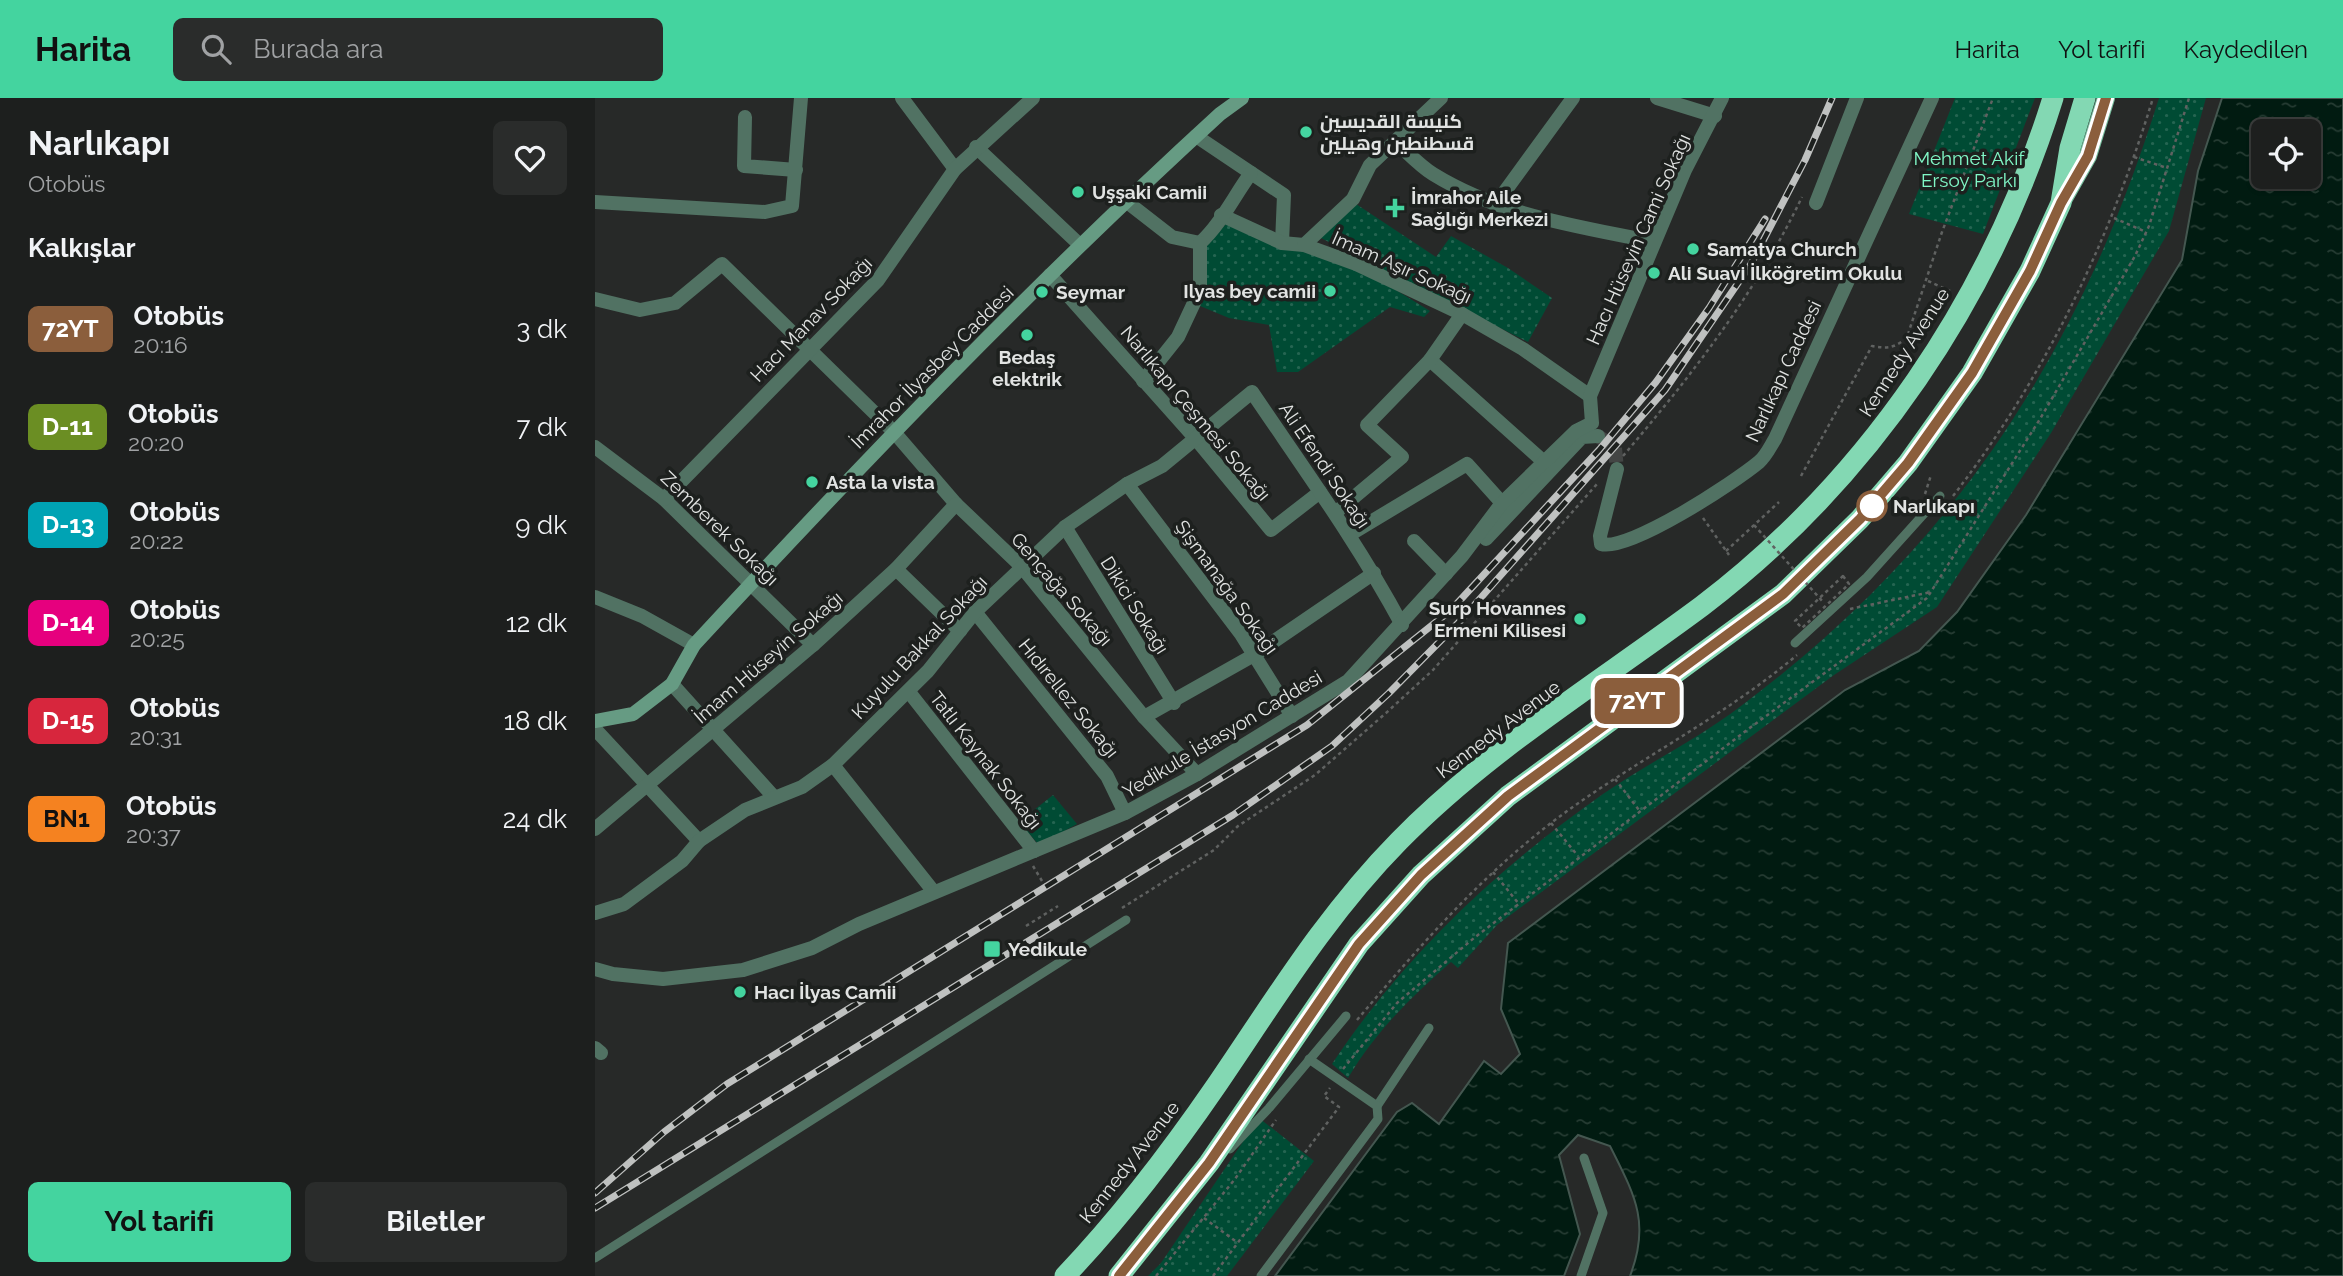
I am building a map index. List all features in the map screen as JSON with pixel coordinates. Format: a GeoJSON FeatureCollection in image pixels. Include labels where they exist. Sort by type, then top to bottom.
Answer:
{"type":"FeatureCollection","features":[{"type":"Feature","properties":{"kind":"highway","name":"Kennedy Avenue"},"geometry":{"type":"LineString","coordinates":[[1065,1276],[1120,1214],[1166,1156],[1334,913],[1401,839],[1497,756],[1742,573],[1836,483],[1879,433],[1931,360],[1989,260],[2011,214],[2053,98]]}},
{"type":"Feature","properties":{"kind":"highway"},"geometry":{"type":"LineString","coordinates":[[1119,1276],[1189,1190],[1359,944],[1421,875],[1508,796],[1783,594],[1860,519],[1938,425],[1972,373],[2030,271],[2061,203],[2070,148],[2085,98]]}},
{"type":"Feature","properties":{"kind":"main road"},"geometry":{"type":"LineString","coordinates":[[2061,203],[2088,156],[2106,98]]}},
{"type":"Feature","properties":{"kind":"street"},"geometry":{"type":"LineString","coordinates":[[595,202],[765,212],[792,206],[801,98]]}},
{"type":"Feature","properties":{"kind":"street"},"geometry":{"type":"LineString","coordinates":[[902,98],[955,169]]}},
{"type":"Feature","properties":{"kind":"street","name":"Hacı Manav Sokağı"},"geometry":{"type":"LineString","coordinates":[[664,499],[878,280],[955,169],[976,147],[1033,98]]}},
{"type":"Feature","properties":{"kind":"street","name":"İmrahor İlyasbey Caddesi"},"geometry":{"type":"LineString","coordinates":[[672,684],[694,645],[894,432],[1080,245],[1196,136],[1242,98]]}},
{"type":"Feature","properties":{"kind":"street"},"geometry":{"type":"LineString","coordinates":[[1304,245],[1353,199],[1370,165],[1397,143],[1441,98]]}},
{"type":"Feature","properties":{"kind":"street"},"geometry":{"type":"LineString","coordinates":[[1495,205],[1573,98]]}},
{"type":"Feature","properties":{"kind":"street"},"geometry":{"type":"LineString","coordinates":[[1657,98],[1715,116]]}},
{"type":"Feature","properties":{"kind":"street","name":"Hacı Hüseyin Cami Sokağı"},"geometry":{"type":"LineString","coordinates":[[1590,396],[1685,170],[1722,98]]}},
{"type":"Feature","properties":{"kind":"street"},"geometry":{"type":"LineString","coordinates":[[1815,203],[1857,98]]}},
{"type":"Feature","properties":{"kind":"street","name":"Narlıkapı Caddesi"},"geometry":{"type":"LineString","coordinates":[[1614,467],[1600,536],[1601,544],[1608,546],[1628,541],[1695,505],[1762,460],[1775,439],[1932,98]]}},
{"type":"Feature","properties":{"kind":"street"},"geometry":{"type":"LineString","coordinates":[[745,117],[744,166],[796,170]]}},
{"type":"Feature","properties":{"kind":"street"},"geometry":{"type":"LineString","coordinates":[[1196,136],[1284,195],[1282,243]]}},
{"type":"Feature","properties":{"kind":"street"},"geometry":{"type":"LineString","coordinates":[[1397,143],[1432,174],[1495,205],[1545,222],[1654,242]]}},
{"type":"Feature","properties":{"kind":"street"},"geometry":{"type":"LineString","coordinates":[[976,147],[1080,245]]}},
{"type":"Feature","properties":{"kind":"street"},"geometry":{"type":"LineString","coordinates":[[1143,381],[1178,337],[1200,290],[1200,243],[1217,228],[1221,215],[1251,173]]}},
{"type":"Feature","properties":{"kind":"street"},"geometry":{"type":"LineString","coordinates":[[1127,202],[1173,237],[1200,243]]}},
{"type":"Feature","properties":{"kind":"street","name":"İmam Aşır Sokağı"},"geometry":{"type":"LineString","coordinates":[[1221,215],[1282,243],[1304,245],[1356,264],[1462,314],[1523,349],[1590,396]]}},
{"type":"Feature","properties":{"kind":"street","name":"Gençağa Sokağı"},"geometry":{"type":"LineString","coordinates":[[595,299],[640,310],[675,303],[722,264],[894,432],[956,504],[1022,567],[1144,717],[1197,774]]}},
{"type":"Feature","properties":{"kind":"street","name":"Narlıkapı Çeşmesi Sokağı"},"geometry":{"type":"LineString","coordinates":[[1050,275],[1086,312],[1271,530],[1320,492]]}},
{"type":"Feature","properties":{"kind":"street"},"geometry":{"type":"LineString","coordinates":[[1335,513],[1402,457],[1367,425],[1430,360],[1462,314]]}},
{"type":"Feature","properties":{"kind":"street"},"geometry":{"type":"LineString","coordinates":[[1430,360],[1544,462]]}},
{"type":"Feature","properties":{"kind":"street","name":"Ali Efendi Sokağı"},"geometry":{"type":"LineString","coordinates":[[1196,439],[1252,392],[1349,534],[1402,625]]}},
{"type":"Feature","properties":{"kind":"street","name":"Yedikule İstasyon Caddesi"},"geometry":{"type":"LineString","coordinates":[[595,969],[613,974],[663,979],[743,970],[812,948],[934,892],[1125,813],[1197,774],[1348,681],[1446,575],[1502,503],[1576,431],[1592,423],[1590,396]]}},
{"type":"Feature","properties":{"kind":"street"},"geometry":{"type":"LineString","coordinates":[[1462,556],[1495,532],[1583,437],[1598,436]]}},
{"type":"Feature","properties":{"kind":"street","name":"Kuyulu Bakkal Sokağı"},"geometry":{"type":"LineString","coordinates":[[595,914],[624,904],[682,861],[699,841],[745,810],[773,796],[802,787],[833,765],[909,692],[975,612],[1065,527],[1127,484],[1162,466],[1196,439]]}},
{"type":"Feature","properties":{"kind":"street","name":"Zemberek Sokağı"},"geometry":{"type":"LineString","coordinates":[[595,447],[664,499],[813,645]]}},
{"type":"Feature","properties":{"kind":"street"},"geometry":{"type":"LineString","coordinates":[[1349,534],[1467,464],[1502,503]]}},
{"type":"Feature","properties":{"kind":"street","name":"Şişmanağa Sokağı"},"geometry":{"type":"LineString","coordinates":[[1127,484],[1254,655],[1293,716]]}},
{"type":"Feature","properties":{"kind":"street","name":"İmam Hüseyin Sokağı"},"geometry":{"type":"LineString","coordinates":[[595,829],[813,645],[896,569],[956,504]]}},
{"type":"Feature","properties":{"kind":"street","name":"Dikici Sokağı"},"geometry":{"type":"LineString","coordinates":[[1065,527],[1174,703]]}},
{"type":"Feature","properties":{"kind":"street"},"geometry":{"type":"LineString","coordinates":[[1414,541],[1446,575]]}},
{"type":"Feature","properties":{"kind":"street"},"geometry":{"type":"LineString","coordinates":[[896,569],[960,631]]}},
{"type":"Feature","properties":{"kind":"street"},"geometry":{"type":"LineString","coordinates":[[1144,717],[1174,703],[1254,655],[1374,573]]}},
{"type":"Feature","properties":{"kind":"street"},"geometry":{"type":"LineString","coordinates":[[595,597],[642,616],[694,645]]}},
{"type":"Feature","properties":{"kind":"street","name":"Hıdırellez Sokağı"},"geometry":{"type":"LineString","coordinates":[[975,612],[1107,776],[1125,813]]}},
{"type":"Feature","properties":{"kind":"street"},"geometry":{"type":"LineString","coordinates":[[595,721],[633,714],[672,684],[712,732],[773,796]]}},
{"type":"Feature","properties":{"kind":"street","name":"Tatlı Kaynak Sokağı"},"geometry":{"type":"LineString","coordinates":[[909,692],[1030,853]]}},
{"type":"Feature","properties":{"kind":"street"},"geometry":{"type":"LineString","coordinates":[[595,729],[699,841]]}},
{"type":"Feature","properties":{"kind":"street"},"geometry":{"type":"LineString","coordinates":[[833,765],[934,892]]}},
{"type":"Feature","properties":{"kind":"lane"},"geometry":{"type":"LineString","coordinates":[[1795,643],[1867,577],[1940,496]]}},
{"type":"Feature","properties":{"kind":"lane"},"geometry":{"type":"LineString","coordinates":[[595,1258],[1126,920]]}},
{"type":"Feature","properties":{"kind":"lane"},"geometry":{"type":"LineString","coordinates":[[1189,1190],[1269,1108],[1346,1016]]}},
{"type":"Feature","properties":{"kind":"lane"},"geometry":{"type":"LineString","coordinates":[[1261,1276],[1378,1119],[1377,1106],[1429,1028]]}},
{"type":"Feature","properties":{"kind":"lane"},"geometry":{"type":"LineString","coordinates":[[1309,1059],[1377,1106]]}},
{"type":"Feature","properties":{"kind":"lane"},"geometry":{"type":"LineString","coordinates":[[1581,1276],[1603,1213],[1584,1158]]}},
{"type":"Feature","properties":{"kind":"path"},"geometry":{"type":"LineString","coordinates":[[1801,476],[1872,346],[1885,349],[1898,346],[1907,337],[1993,98]]}},
{"type":"Feature","properties":{"kind":"path"},"geometry":{"type":"LineString","coordinates":[[1950,500],[2015,408],[2056,336],[2112,218],[2153,98]]}},
{"type":"Feature","properties":{"kind":"path"},"geometry":{"type":"LineString","coordinates":[[2134,157],[2167,169]]}},
{"type":"Feature","properties":{"kind":"path"},"geometry":{"type":"LineString","coordinates":[[1121,909],[1214,850],[1238,826],[1315,775],[1433,670],[1614,467],[1711,347],[1741,303],[1804,192]]}},
{"type":"Feature","properties":{"kind":"path"},"geometry":{"type":"LineString","coordinates":[[2112,218],[2146,233]]}},
{"type":"Feature","properties":{"kind":"path"},"geometry":{"type":"LineString","coordinates":[[1926,280],[1950,291]]}},
{"type":"Feature","properties":{"kind":"path"},"geometry":{"type":"LineString","coordinates":[[1726,551],[1779,502]]}},
{"type":"Feature","properties":{"kind":"path"},"geometry":{"type":"LineString","coordinates":[[1702,516],[1730,555]]}},
{"type":"Feature","properties":{"kind":"path"},"geometry":{"type":"LineString","coordinates":[[1754,525],[1824,603]]}},
{"type":"Feature","properties":{"kind":"path"},"geometry":{"type":"LineString","coordinates":[[1795,621],[1843,576]]}},
{"type":"Feature","properties":{"kind":"path"},"geometry":{"type":"LineString","coordinates":[[1850,609],[1931,592]]}},
{"type":"Feature","properties":{"kind":"path"},"geometry":{"type":"LineString","coordinates":[[1844,615],[1858,602]]}},
{"type":"Feature","properties":{"kind":"path"},"geometry":{"type":"LineString","coordinates":[[1357,1021],[1431,932],[1493,872],[1551,823],[1615,779],[1686,736],[1769,679],[1799,654]]}},
{"type":"Feature","properties":{"kind":"path"},"geometry":{"type":"LineString","coordinates":[[1615,779],[1640,811]]}},
{"type":"Feature","properties":{"kind":"path"},"geometry":{"type":"LineString","coordinates":[[1551,823],[1579,857]]}},
{"type":"Feature","properties":{"kind":"path"},"geometry":{"type":"LineString","coordinates":[[1030,853],[1045,886]]}},
{"type":"Feature","properties":{"kind":"path"},"geometry":{"type":"LineString","coordinates":[[1493,872],[1519,904]]}},
{"type":"Feature","properties":{"kind":"path"},"geometry":{"type":"LineString","coordinates":[[1026,926],[1058,906]]}},
{"type":"Feature","properties":{"kind":"path"},"geometry":{"type":"LineString","coordinates":[[1213,1276],[1339,1107],[1324,1096],[1336,1078]]}},
{"type":"Feature","properties":{"kind":"path"},"geometry":{"type":"LineString","coordinates":[[1156,1276],[1282,1112]]}},
{"type":"Feature","properties":{"kind":"path"},"geometry":{"type":"LineString","coordinates":[[1203,1218],[1238,1243]]}},
{"type":"Feature","properties":{"kind":"green space","name":"Mehmet Akif Ersoy Parkı"},"geometry":{"type":"Polygon","coordinates":[[[1955,98],[2035,98],[1983,234],[1909,214],[1955,98]]]}},
{"type":"Feature","properties":{"kind":"green space"},"geometry":{"type":"Polygon","coordinates":[[[2159,98],[2206,98],[2169,231],[2051,433],[1937,607],[1834,675],[1497,925],[1458,968],[1451,962],[1408,1002],[1370,1045],[1348,1078],[1332,1064],[1389,987],[1455,917],[1564,822],[1620,783],[1725,718],[1818,644],[1886,579],[1947,510],[2001,437],[2049,360],[2090,278],[2127,191],[2159,98]]]}},
{"type":"Feature","properties":{"kind":"green space"},"geometry":{"type":"Polygon","coordinates":[[[1347,198],[1436,257],[1451,236],[1508,268],[1552,298],[1528,342],[1317,236],[1347,198]]]}},
{"type":"Feature","properties":{"kind":"green space"},"geometry":{"type":"Polygon","coordinates":[[[1230,219],[1365,271],[1430,311],[1424,317],[1390,307],[1298,372],[1277,372],[1269,325],[1229,318],[1200,306],[1200,254],[1230,219]]]}},
{"type":"Feature","properties":{"kind":"green space"},"geometry":{"type":"Polygon","coordinates":[[[1053,795],[1077,824],[1039,845],[1019,822],[1053,795]]]}},
{"type":"Feature","properties":{"kind":"green space"},"geometry":{"type":"Polygon","coordinates":[[[1259,1118],[1314,1161],[1227,1276],[1148,1276],[1161,1263],[1259,1118]]]}},
{"type":"Feature","properties":{"kind":"water"},"geometry":{"type":"Polygon","coordinates":[[[2222,98],[2343,98],[2343,1276],[1630,1276],[1639,1240],[1637,1209],[1632,1194],[1610,1146],[1578,1135],[1559,1155],[1580,1234],[1564,1276],[1275,1276],[1397,1112],[1412,1103],[1439,1124],[1484,1061],[1501,1074],[1520,1054],[1501,1009],[1508,943],[1845,690],[1919,651],[1957,612],[2026,515],[2182,260],[2198,171],[2222,98]]]}},
{"type":"Feature","properties":{"kind":"tunnel"},"geometry":{"type":"LineString","coordinates":[[1598,436],[1615,448],[1617,469]]}},
{"type":"Feature","properties":{"kind":"railway"},"geometry":{"type":"LineString","coordinates":[[595,1208],[1233,815],[1332,746],[1462,619],[1665,390],[1751,264],[1805,160],[1832,98]]}},
{"type":"Feature","properties":{"kind":"railway"},"geometry":{"type":"LineString","coordinates":[[595,1193],[664,1132],[727,1084],[1307,725],[1451,610],[1599,450],[1656,382],[1709,308],[1765,219]]}},
{"type":"Feature","properties":{"kind":"bus line","name":"72YT"},"geometry":{"type":"LineString","coordinates":[[1119,1276],[1166,1220],[1240,1121],[1359,944],[1421,875],[1508,796],[1783,594],[1860,519],[1908,463],[1938,425],[1993,340],[2030,271],[2061,203],[2078,178],[2088,156],[2106,98]]}},
{"type":"Feature","properties":{"kind":"place","name":"كنيسة القديسين قسطنطين وهيلين"},"geometry":{"type":"Point","coordinates":[1306,132]}},
{"type":"Feature","properties":{"kind":"place","name":"Uşşaki Camii"},"geometry":{"type":"Point","coordinates":[1078,192]}},
{"type":"Feature","properties":{"kind":"place","name":"İmrahor Aile Sağlığı Merkezi"},"geometry":{"type":"Point","coordinates":[1395,208]}},
{"type":"Feature","properties":{"kind":"place","name":"Samatya Church"},"geometry":{"type":"Point","coordinates":[1693,249]}},
{"type":"Feature","properties":{"kind":"place","name":"Ali Suavi İlköğretim Okulu"},"geometry":{"type":"Point","coordinates":[1654,273]}},
{"type":"Feature","properties":{"kind":"place","name":"Ilyas bey camii"},"geometry":{"type":"Point","coordinates":[1330,291]}},
{"type":"Feature","properties":{"kind":"place","name":"Seymar"},"geometry":{"type":"Point","coordinates":[1042,292]}},
{"type":"Feature","properties":{"kind":"place","name":"Bedaş elektrik"},"geometry":{"type":"Point","coordinates":[1027,335]}},
{"type":"Feature","properties":{"kind":"place","name":"Asta la vista"},"geometry":{"type":"Point","coordinates":[812,482]}},
{"type":"Feature","properties":{"kind":"place","name":"Narlıkapı"},"geometry":{"type":"Point","coordinates":[1872,506]}},
{"type":"Feature","properties":{"kind":"place","name":"Surp Hovannes Ermeni Kilisesi"},"geometry":{"type":"Point","coordinates":[1580,619]}},
{"type":"Feature","properties":{"kind":"place","name":"Yedikule"},"geometry":{"type":"Point","coordinates":[992,949]}},
{"type":"Feature","properties":{"kind":"place","name":"Hacı İlyas Camii"},"geometry":{"type":"Point","coordinates":[740,992]}}]}
